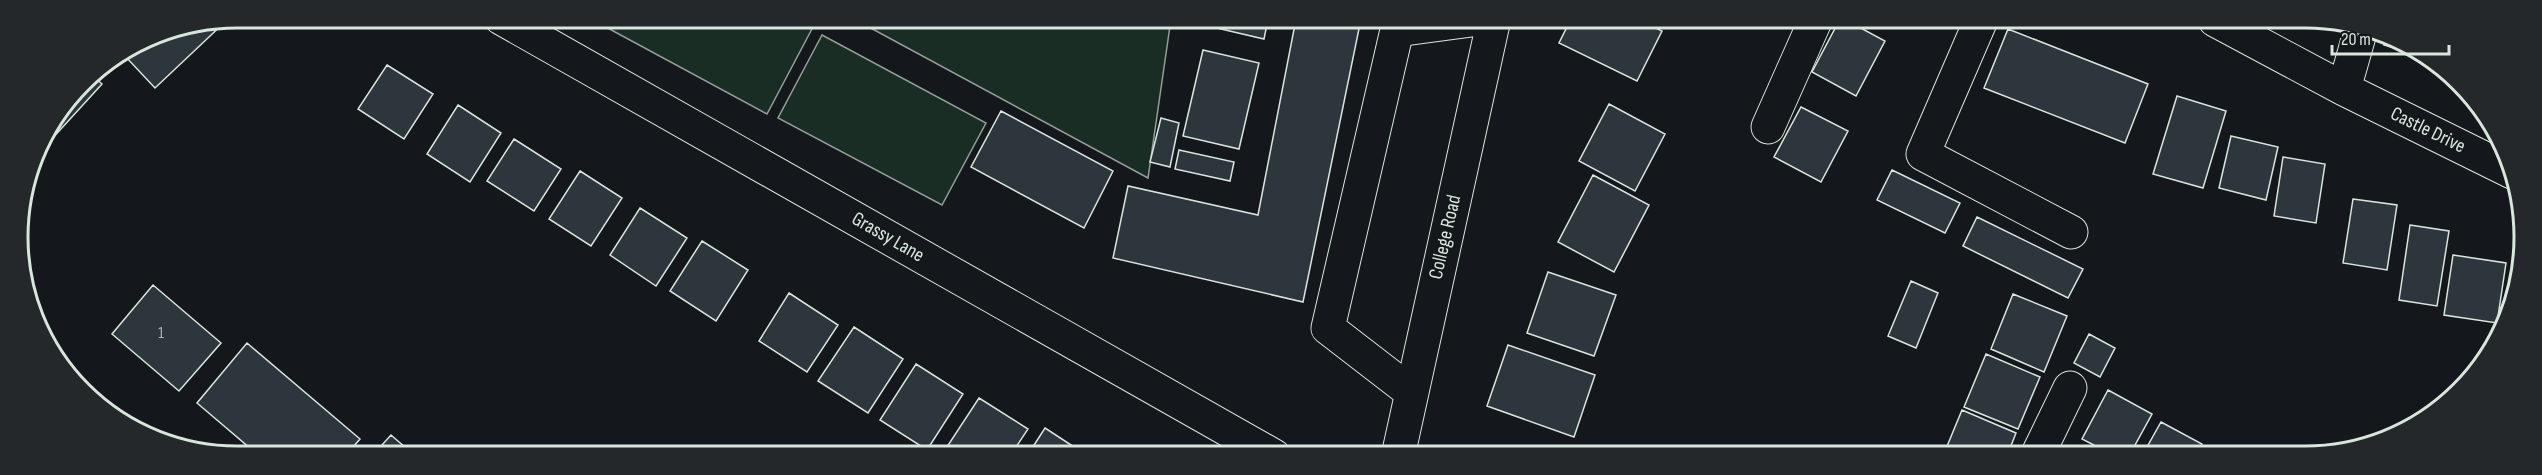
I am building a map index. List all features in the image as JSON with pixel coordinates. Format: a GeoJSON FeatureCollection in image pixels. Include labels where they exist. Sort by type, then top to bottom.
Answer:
{"type":"FeatureCollection","features":[{"type":"Feature","properties":{"kind":"street","name":"Grassy Lane"},"geometry":{"type":"LineString","coordinates":[[519,28],[1256,446]]}},
{"type":"Feature","properties":{"kind":"street"},"geometry":{"type":"LineString","coordinates":[[1411,392],[1328,328],[1397,30],[1412,28]]}},
{"type":"Feature","properties":{"kind":"street","name":"College Road"},"geometry":{"type":"LineString","coordinates":[[1400,446],[1492,28]]}},
{"type":"Feature","properties":{"kind":"street"},"geometry":{"type":"LineString","coordinates":[[1768,127],[1812,28]]}},
{"type":"Feature","properties":{"kind":"street"},"geometry":{"type":"LineString","coordinates":[[1978,28],[1923,154],[2071,232]]}},
{"type":"Feature","properties":{"kind":"street","name":"Castle Drive"},"geometry":{"type":"LineString","coordinates":[[2230,28],[2344,89],[2501,166]]}},
{"type":"Feature","properties":{"kind":"street"},"geometry":{"type":"LineString","coordinates":[[2344,89],[2359,36]]}},
{"type":"Feature","properties":{"kind":"street"},"geometry":{"type":"LineString","coordinates":[[2042,446],[2070,388]]}},
{"type":"Feature","properties":{"kind":"green space"},"geometry":{"type":"Polygon","coordinates":[[[608,28],[812,28],[767,114],[608,28]]]}},
{"type":"Feature","properties":{"kind":"green space"},"geometry":{"type":"Polygon","coordinates":[[[871,28],[1170,28],[1148,178],[871,28]]]}},
{"type":"Feature","properties":{"kind":"green space"},"geometry":{"type":"Polygon","coordinates":[[[822,35],[986,123],[942,205],[778,118],[822,35]]]}},
{"type":"Feature","properties":{"kind":"building"},"geometry":{"type":"Polygon","coordinates":[[[1217,28],[1266,28],[1264,39],[1217,28]]]}},
{"type":"Feature","properties":{"kind":"building"},"geometry":{"type":"Polygon","coordinates":[[[1294,28],[1359,28],[1303,302],[1113,258],[1128,186],[1258,215],[1294,28]]]}},
{"type":"Feature","properties":{"kind":"building"},"geometry":{"type":"Polygon","coordinates":[[[1566,28],[1656,28],[1662,31],[1637,81],[1559,43],[1566,28]]]}},
{"type":"Feature","properties":{"kind":"building"},"geometry":{"type":"Polygon","coordinates":[[[1835,28],[1861,28],[1885,41],[1856,96],[1812,72],[1835,28]]]}},
{"type":"Feature","properties":{"kind":"building"},"geometry":{"type":"Polygon","coordinates":[[[2008,29],[2148,84],[2125,143],[1984,88],[2008,29]]]}},
{"type":"Feature","properties":{"kind":"building"},"geometry":{"type":"Polygon","coordinates":[[[217,30],[155,88],[128,60],[158,44],[217,30]]]}},
{"type":"Feature","properties":{"kind":"building"},"geometry":{"type":"Polygon","coordinates":[[[1203,50],[1259,63],[1239,149],[1183,136],[1203,50]]]}},
{"type":"Feature","properties":{"kind":"building"},"geometry":{"type":"Polygon","coordinates":[[[387,65],[433,94],[404,139],[358,109],[387,65]]]}},
{"type":"Feature","properties":{"kind":"building"},"geometry":{"type":"Polygon","coordinates":[[[99,81],[102,84],[57,134],[80,100],[99,81]]]}},
{"type":"Feature","properties":{"kind":"building"},"geometry":{"type":"Polygon","coordinates":[[[2177,96],[2226,111],[2203,188],[2153,174],[2177,96]]]}},
{"type":"Feature","properties":{"kind":"building"},"geometry":{"type":"Polygon","coordinates":[[[1609,104],[1665,134],[1635,191],[1579,161],[1609,104]]]}},
{"type":"Feature","properties":{"kind":"building"},"geometry":{"type":"Polygon","coordinates":[[[458,105],[501,133],[470,182],[427,154],[458,105]]]}},
{"type":"Feature","properties":{"kind":"building"},"geometry":{"type":"Polygon","coordinates":[[[1801,107],[1848,131],[1821,182],[1774,157],[1801,107]]]}},
{"type":"Feature","properties":{"kind":"building"},"geometry":{"type":"Polygon","coordinates":[[[1001,111],[1113,171],[1084,228],[971,167],[1001,111]]]}},
{"type":"Feature","properties":{"kind":"building"},"geometry":{"type":"Polygon","coordinates":[[[1161,118],[1179,123],[1170,167],[1150,162],[1161,118]]]}},
{"type":"Feature","properties":{"kind":"building"},"geometry":{"type":"Polygon","coordinates":[[[2231,136],[2278,147],[2266,200],[2219,188],[2231,136]]]}},
{"type":"Feature","properties":{"kind":"building"},"geometry":{"type":"Polygon","coordinates":[[[514,139],[561,169],[534,211],[487,181],[514,139]]]}},
{"type":"Feature","properties":{"kind":"building"},"geometry":{"type":"Polygon","coordinates":[[[1179,150],[1234,162],[1230,181],[1175,169],[1179,150]]]}},
{"type":"Feature","properties":{"kind":"building"},"geometry":{"type":"Polygon","coordinates":[[[2283,157],[2325,164],[2316,223],[2274,216],[2283,157]]]}},
{"type":"Feature","properties":{"kind":"building"},"geometry":{"type":"Polygon","coordinates":[[[1892,170],[1960,203],[1945,233],[1877,200],[1892,170]]]}},
{"type":"Feature","properties":{"kind":"building"},"geometry":{"type":"Polygon","coordinates":[[[580,171],[622,198],[591,246],[549,219],[580,171]]]}},
{"type":"Feature","properties":{"kind":"building"},"geometry":{"type":"Polygon","coordinates":[[[1593,175],[1649,205],[1614,272],[1558,242],[1593,175]]]}},
{"type":"Feature","properties":{"kind":"building"},"geometry":{"type":"Polygon","coordinates":[[[2353,199],[2397,205],[2387,270],[2343,263],[2353,199]]]}},
{"type":"Feature","properties":{"kind":"building"},"geometry":{"type":"Polygon","coordinates":[[[640,208],[687,238],[656,286],[610,255],[640,208]]]}},
{"type":"Feature","properties":{"kind":"building"},"geometry":{"type":"Polygon","coordinates":[[[1977,217],[2083,269],[2068,298],[1963,246],[1977,217]]]}},
{"type":"Feature","properties":{"kind":"building"},"geometry":{"type":"Polygon","coordinates":[[[2410,225],[2449,231],[2437,306],[2399,300],[2410,225]]]}},
{"type":"Feature","properties":{"kind":"building"},"geometry":{"type":"Polygon","coordinates":[[[702,241],[748,270],[716,321],[670,291],[702,241]]]}},
{"type":"Feature","properties":{"kind":"building"},"geometry":{"type":"Polygon","coordinates":[[[2453,255],[2506,263],[2495,323],[2444,315],[2453,255]]]}},
{"type":"Feature","properties":{"kind":"building"},"geometry":{"type":"Polygon","coordinates":[[[1548,272],[1616,295],[1594,356],[1527,333],[1548,272]]]}},
{"type":"Feature","properties":{"kind":"building"},"geometry":{"type":"Polygon","coordinates":[[[1911,281],[1938,293],[1916,348],[1888,336],[1911,281]]]}},
{"type":"Feature","properties":{"kind":"building"},"geometry":{"type":"Polygon","coordinates":[[[153,285],[221,343],[179,391],[112,334],[153,285]]]}},
{"type":"Feature","properties":{"kind":"building"},"geometry":{"type":"Polygon","coordinates":[[[789,293],[838,325],[807,372],[759,341],[789,293]]]}},
{"type":"Feature","properties":{"kind":"building"},"geometry":{"type":"Polygon","coordinates":[[[2013,294],[2067,316],[2044,372],[1991,349],[2013,294]]]}},
{"type":"Feature","properties":{"kind":"building"},"geometry":{"type":"Polygon","coordinates":[[[854,327],[903,359],[868,413],[818,381],[854,327]]]}},
{"type":"Feature","properties":{"kind":"building"},"geometry":{"type":"Polygon","coordinates":[[[2089,334],[2115,348],[2100,377],[2074,363],[2089,334]]]}},
{"type":"Feature","properties":{"kind":"building"},"geometry":{"type":"Polygon","coordinates":[[[247,343],[360,439],[354,446],[247,446],[197,403],[247,343]]]}},
{"type":"Feature","properties":{"kind":"building"},"geometry":{"type":"Polygon","coordinates":[[[1508,345],[1595,375],[1574,437],[1487,406],[1508,345]]]}},
{"type":"Feature","properties":{"kind":"building"},"geometry":{"type":"Polygon","coordinates":[[[1986,354],[2040,377],[2018,429],[1964,407],[1986,354]]]}},
{"type":"Feature","properties":{"kind":"building"},"geometry":{"type":"Polygon","coordinates":[[[916,364],[963,394],[930,446],[921,446],[880,420],[916,364]]]}},
{"type":"Feature","properties":{"kind":"building"},"geometry":{"type":"Polygon","coordinates":[[[2108,390],[2152,414],[2134,446],[2096,446],[2082,439],[2108,390]]]}},
{"type":"Feature","properties":{"kind":"building"},"geometry":{"type":"Polygon","coordinates":[[[979,398],[1028,429],[1017,446],[948,446],[979,398]]]}},
{"type":"Feature","properties":{"kind":"building"},"geometry":{"type":"Polygon","coordinates":[[[1962,410],[2016,433],[2011,446],[1947,446],[1962,410]]]}},
{"type":"Feature","properties":{"kind":"building"},"geometry":{"type":"Polygon","coordinates":[[[2161,422],[2202,444],[2201,446],[2148,446],[2161,422]]]}},
{"type":"Feature","properties":{"kind":"building"},"geometry":{"type":"Polygon","coordinates":[[[1045,428],[1073,446],[1033,446],[1045,428]]]}},
{"type":"Feature","properties":{"kind":"building"},"geometry":{"type":"Polygon","coordinates":[[[391,435],[404,446],[381,446],[391,435]]]}}]}
